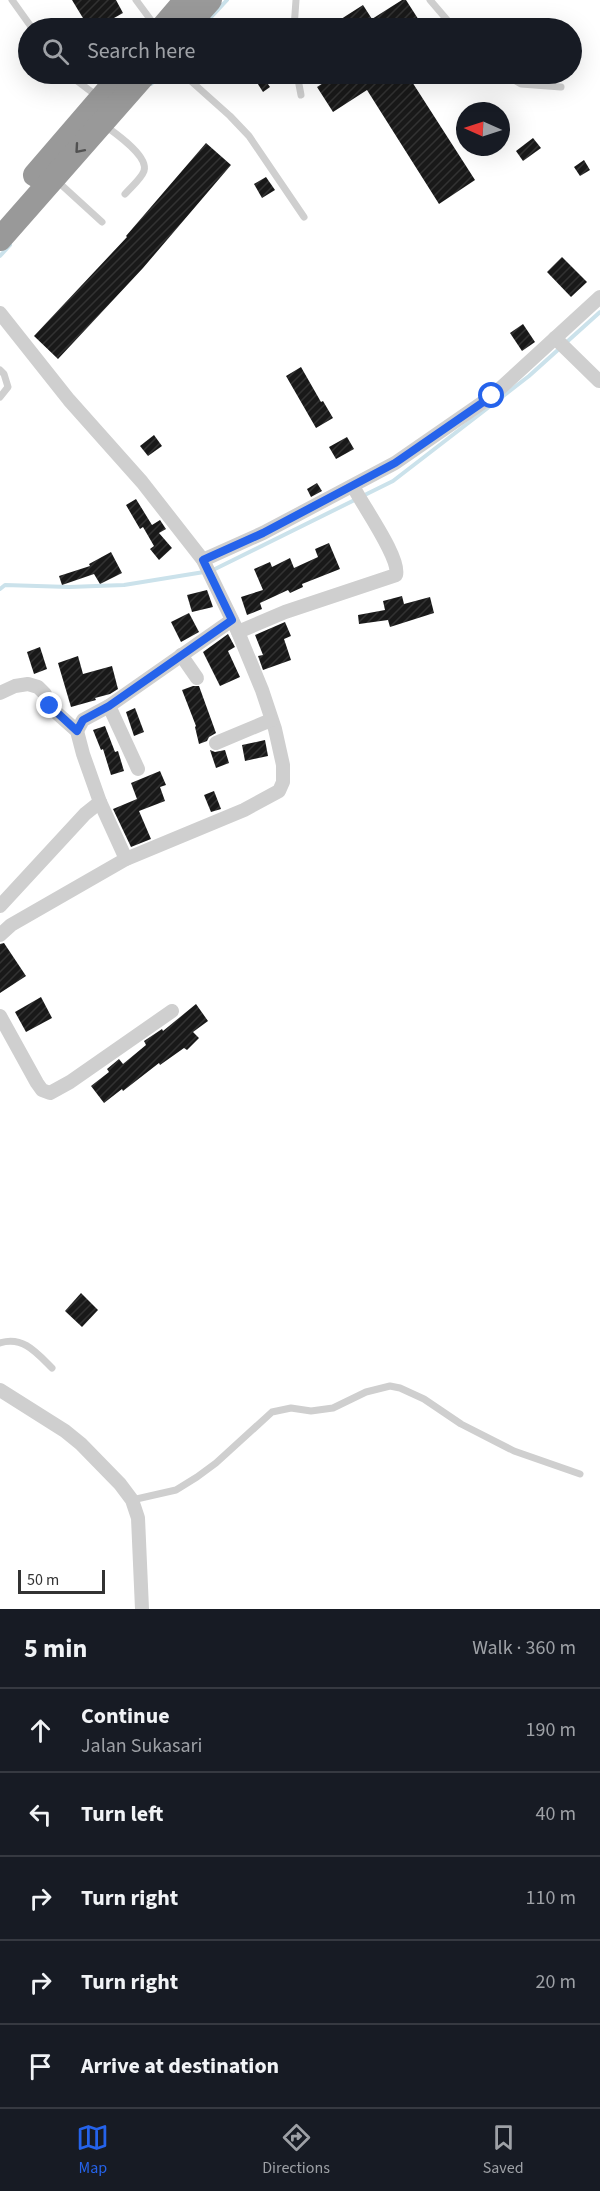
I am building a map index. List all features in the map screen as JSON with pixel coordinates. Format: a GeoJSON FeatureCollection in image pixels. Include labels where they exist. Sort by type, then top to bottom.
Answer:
{"type":"FeatureCollection","features":[{"type":"Feature","properties":{"kind":"highway"},"geometry":{"type":"LineString","coordinates":[[171,18],[186,0]]}},
{"type":"Feature","properties":{"kind":"highway"},"geometry":{"type":"LineString","coordinates":[[194,18],[210,0]]}},
{"type":"Feature","properties":{"kind":"highway"},"geometry":{"type":"LineString","coordinates":[[0,215],[113,84]]}},
{"type":"Feature","properties":{"kind":"highway"},"geometry":{"type":"LineString","coordinates":[[0,240],[105,125],[137,84]]}},
{"type":"Feature","properties":{"kind":"street"},"geometry":{"type":"LineString","coordinates":[[205,563],[355,489],[395,463],[492,396],[556,340],[600,297]]}},
{"type":"Feature","properties":{"kind":"street"},"geometry":{"type":"LineString","coordinates":[[0,313],[69,400],[142,482],[205,563],[262,690],[275,729],[283,765],[284,782],[279,791],[244,810],[126,859],[11,925],[0,934]]}},
{"type":"Feature","properties":{"kind":"street"},"geometry":{"type":"LineString","coordinates":[[556,340],[599,381]]}},
{"type":"Feature","properties":{"kind":"street"},"geometry":{"type":"LineString","coordinates":[[77,731],[83,720],[109,706],[181,655],[235,626],[396,575],[397,570],[389,548],[355,489]]}},
{"type":"Feature","properties":{"kind":"street"},"geometry":{"type":"LineString","coordinates":[[181,655],[197,678]]}},
{"type":"Feature","properties":{"kind":"street"},"geometry":{"type":"LineString","coordinates":[[0,693],[22,684],[38,687],[45,694],[50,706],[77,731],[100,802],[126,859]]}},
{"type":"Feature","properties":{"kind":"street"},"geometry":{"type":"LineString","coordinates":[[109,706],[138,769]]}},
{"type":"Feature","properties":{"kind":"street"},"geometry":{"type":"LineString","coordinates":[[216,743],[271,720]]}},
{"type":"Feature","properties":{"kind":"street"},"geometry":{"type":"LineString","coordinates":[[0,906],[85,813],[100,802]]}},
{"type":"Feature","properties":{"kind":"street"},"geometry":{"type":"LineString","coordinates":[[0,1016],[37,1083],[42,1090],[50,1093],[70,1082],[172,1011]]}},
{"type":"Feature","properties":{"kind":"street"},"geometry":{"type":"LineString","coordinates":[[0,1390],[66,1431],[120,1484],[132,1500],[138,1518],[142,1609]]}},
{"type":"Feature","properties":{"kind":"lane"},"geometry":{"type":"LineString","coordinates":[[12,0],[25,18]]}},
{"type":"Feature","properties":{"kind":"lane"},"geometry":{"type":"LineString","coordinates":[[136,0],[150,18]]}},
{"type":"Feature","properties":{"kind":"lane"},"geometry":{"type":"LineString","coordinates":[[295,18],[296,0]]}},
{"type":"Feature","properties":{"kind":"lane"},"geometry":{"type":"LineString","coordinates":[[430,0],[445,18]]}},
{"type":"Feature","properties":{"kind":"lane"},"geometry":{"type":"LineString","coordinates":[[81,84],[100,98]]}},
{"type":"Feature","properties":{"kind":"lane"},"geometry":{"type":"LineString","coordinates":[[195,84],[249,136],[304,217]]}},
{"type":"Feature","properties":{"kind":"lane"},"geometry":{"type":"LineString","coordinates":[[299,84],[301,96]]}},
{"type":"Feature","properties":{"kind":"lane"},"geometry":{"type":"LineString","coordinates":[[521,84],[561,87]]}},
{"type":"Feature","properties":{"kind":"lane"},"geometry":{"type":"LineString","coordinates":[[105,125],[134,149],[142,157],[145,165],[144,172],[125,194]]}},
{"type":"Feature","properties":{"kind":"lane"},"geometry":{"type":"LineString","coordinates":[[56,180],[102,222]]}},
{"type":"Feature","properties":{"kind":"lane"},"geometry":{"type":"LineString","coordinates":[[0,370],[4,374],[8,387],[0,398]]}},
{"type":"Feature","properties":{"kind":"lane"},"geometry":{"type":"LineString","coordinates":[[0,1343],[15,1340],[22,1342],[52,1368]]}},
{"type":"Feature","properties":{"kind":"lane"},"geometry":{"type":"LineString","coordinates":[[132,1500],[176,1490],[197,1477],[216,1463],[272,1412],[282,1409],[311,1411],[333,1408],[366,1392],[390,1386],[424,1399],[461,1424],[514,1451],[580,1474]]}},
{"type":"Feature","properties":{"kind":"building"},"geometry":{"type":"Polygon","coordinates":[[[72,0],[116,0],[123,13],[114,18],[83,18],[72,0]]]}},
{"type":"Feature","properties":{"kind":"building"},"geometry":{"type":"Polygon","coordinates":[[[402,0],[406,0],[418,18],[374,18],[402,0]]]}},
{"type":"Feature","properties":{"kind":"building"},"geometry":{"type":"Polygon","coordinates":[[[363,5],[371,18],[343,18],[363,5]]]}},
{"type":"Feature","properties":{"kind":"building"},"geometry":{"type":"Polygon","coordinates":[[[258,84],[268,84],[270,87],[263,92],[258,84]]]}},
{"type":"Feature","properties":{"kind":"building"},"geometry":{"type":"Polygon","coordinates":[[[322,84],[413,84],[456,150],[456,156],[460,156],[475,180],[439,204],[367,90],[333,112],[317,87],[322,84]]]}},
{"type":"Feature","properties":{"kind":"building"},"geometry":{"type":"Polygon","coordinates":[[[533,138],[541,148],[523,161],[516,151],[533,138]]]}},
{"type":"Feature","properties":{"kind":"building"},"geometry":{"type":"Polygon","coordinates":[[[206,143],[231,165],[143,268],[58,359],[34,336],[127,237],[206,143]]]}},
{"type":"Feature","properties":{"kind":"building"},"geometry":{"type":"Polygon","coordinates":[[[584,160],[590,170],[580,176],[574,167],[584,160]]]}},
{"type":"Feature","properties":{"kind":"building"},"geometry":{"type":"Polygon","coordinates":[[[266,177],[275,190],[262,198],[254,184],[266,177]]]}},
{"type":"Feature","properties":{"kind":"building"},"geometry":{"type":"Polygon","coordinates":[[[562,257],[587,282],[571,297],[547,272],[562,257]]]}},
{"type":"Feature","properties":{"kind":"building"},"geometry":{"type":"Polygon","coordinates":[[[523,324],[535,342],[522,351],[510,333],[523,324]]]}},
{"type":"Feature","properties":{"kind":"building"},"geometry":{"type":"Polygon","coordinates":[[[301,367],[333,418],[316,428],[286,376],[301,367]]]}},
{"type":"Feature","properties":{"kind":"building"},"geometry":{"type":"Polygon","coordinates":[[[154,435],[162,446],[148,456],[140,446],[154,435]]]}},
{"type":"Feature","properties":{"kind":"building"},"geometry":{"type":"Polygon","coordinates":[[[347,437],[354,449],[336,459],[329,447],[347,437]]]}},
{"type":"Feature","properties":{"kind":"building"},"geometry":{"type":"Polygon","coordinates":[[[317,483],[322,491],[311,497],[307,489],[317,483]]]}},
{"type":"Feature","properties":{"kind":"building"},"geometry":{"type":"Polygon","coordinates":[[[136,499],[152,525],[160,520],[166,529],[159,533],[172,548],[159,560],[150,549],[154,546],[143,527],[140,529],[126,505],[136,499]]]}},
{"type":"Feature","properties":{"kind":"building"},"geometry":{"type":"Polygon","coordinates":[[[329,543],[340,569],[302,584],[303,587],[290,593],[288,590],[260,603],[262,609],[247,615],[241,597],[263,590],[254,569],[270,562],[272,567],[290,558],[294,568],[318,557],[315,549],[329,543]]]}},
{"type":"Feature","properties":{"kind":"building"},"geometry":{"type":"Polygon","coordinates":[[[111,552],[122,573],[100,584],[94,574],[62,585],[59,576],[90,566],[89,564],[111,552]]]}},
{"type":"Feature","properties":{"kind":"building"},"geometry":{"type":"Polygon","coordinates":[[[207,590],[213,607],[192,612],[187,595],[207,590]]]}},
{"type":"Feature","properties":{"kind":"building"},"geometry":{"type":"Polygon","coordinates":[[[402,596],[404,604],[430,597],[434,613],[390,627],[388,620],[359,624],[358,615],[385,610],[383,601],[402,596]]]}},
{"type":"Feature","properties":{"kind":"building"},"geometry":{"type":"Polygon","coordinates":[[[189,613],[199,632],[181,642],[171,622],[189,613]]]}},
{"type":"Feature","properties":{"kind":"building"},"geometry":{"type":"Polygon","coordinates":[[[285,622],[291,636],[284,639],[291,660],[263,670],[258,656],[263,655],[255,635],[285,622]]]}},
{"type":"Feature","properties":{"kind":"building"},"geometry":{"type":"Polygon","coordinates":[[[228,634],[235,647],[228,651],[240,677],[220,686],[203,652],[228,634]]]}},
{"type":"Feature","properties":{"kind":"building"},"geometry":{"type":"Polygon","coordinates":[[[40,647],[47,669],[34,674],[27,652],[40,647]]]}},
{"type":"Feature","properties":{"kind":"building"},"geometry":{"type":"Polygon","coordinates":[[[78,656],[83,674],[112,666],[118,689],[95,698],[96,700],[71,707],[58,663],[78,656]]]}},
{"type":"Feature","properties":{"kind":"building"},"geometry":{"type":"Polygon","coordinates":[[[199,686],[216,733],[207,741],[199,744],[196,726],[182,690],[199,686]]]}},
{"type":"Feature","properties":{"kind":"building"},"geometry":{"type":"Polygon","coordinates":[[[135,708],[144,732],[134,736],[126,712],[135,708]]]}},
{"type":"Feature","properties":{"kind":"building"},"geometry":{"type":"Polygon","coordinates":[[[105,726],[115,752],[118,751],[124,771],[111,775],[103,749],[101,750],[93,730],[105,726]]]}},
{"type":"Feature","properties":{"kind":"building"},"geometry":{"type":"Polygon","coordinates":[[[265,740],[268,756],[245,761],[242,745],[265,740]]]}},
{"type":"Feature","properties":{"kind":"building"},"geometry":{"type":"Polygon","coordinates":[[[210,750],[215,752],[225,750],[229,763],[216,768],[210,750]]]}},
{"type":"Feature","properties":{"kind":"building"},"geometry":{"type":"Polygon","coordinates":[[[160,771],[166,785],[160,787],[165,801],[139,811],[151,839],[131,847],[113,809],[137,799],[131,783],[160,771]]]}},
{"type":"Feature","properties":{"kind":"building"},"geometry":{"type":"Polygon","coordinates":[[[214,791],[221,809],[211,812],[204,795],[214,791]]]}},
{"type":"Feature","properties":{"kind":"building"},"geometry":{"type":"Polygon","coordinates":[[[4,943],[26,976],[0,993],[0,944],[4,943]]]}},
{"type":"Feature","properties":{"kind":"building"},"geometry":{"type":"Polygon","coordinates":[[[41,997],[52,1018],[26,1032],[15,1012],[41,997]]]}},
{"type":"Feature","properties":{"kind":"building"},"geometry":{"type":"Polygon","coordinates":[[[196,1004],[208,1021],[193,1032],[199,1038],[187,1050],[184,1048],[160,1065],[159,1063],[104,1103],[91,1086],[109,1072],[107,1069],[119,1059],[123,1064],[146,1045],[144,1041],[162,1029],[163,1031],[196,1004]]]}},
{"type":"Feature","properties":{"kind":"building"},"geometry":{"type":"Polygon","coordinates":[[[81,1293],[98,1310],[82,1327],[65,1311],[81,1293]]]}},
{"type":"Feature","properties":{"kind":"waterway"},"geometry":{"type":"LineString","coordinates":[[210,18],[227,0]]}},
{"type":"Feature","properties":{"kind":"waterway"},"geometry":{"type":"LineString","coordinates":[[0,256],[10,245]]}},
{"type":"Feature","properties":{"kind":"waterway"},"geometry":{"type":"LineString","coordinates":[[211,571],[393,481],[529,376],[600,312]]}},
{"type":"Feature","properties":{"kind":"waterway"},"geometry":{"type":"LineString","coordinates":[[0,589],[5,585],[69,587],[124,585],[204,572]]}},
{"type":"Feature","properties":{"kind":"route"},"geometry":{"type":"LineString","coordinates":[[50,706],[77,731],[83,720],[109,706],[232,620],[203,560],[263,533],[395,463],[492,396]]}}]}
